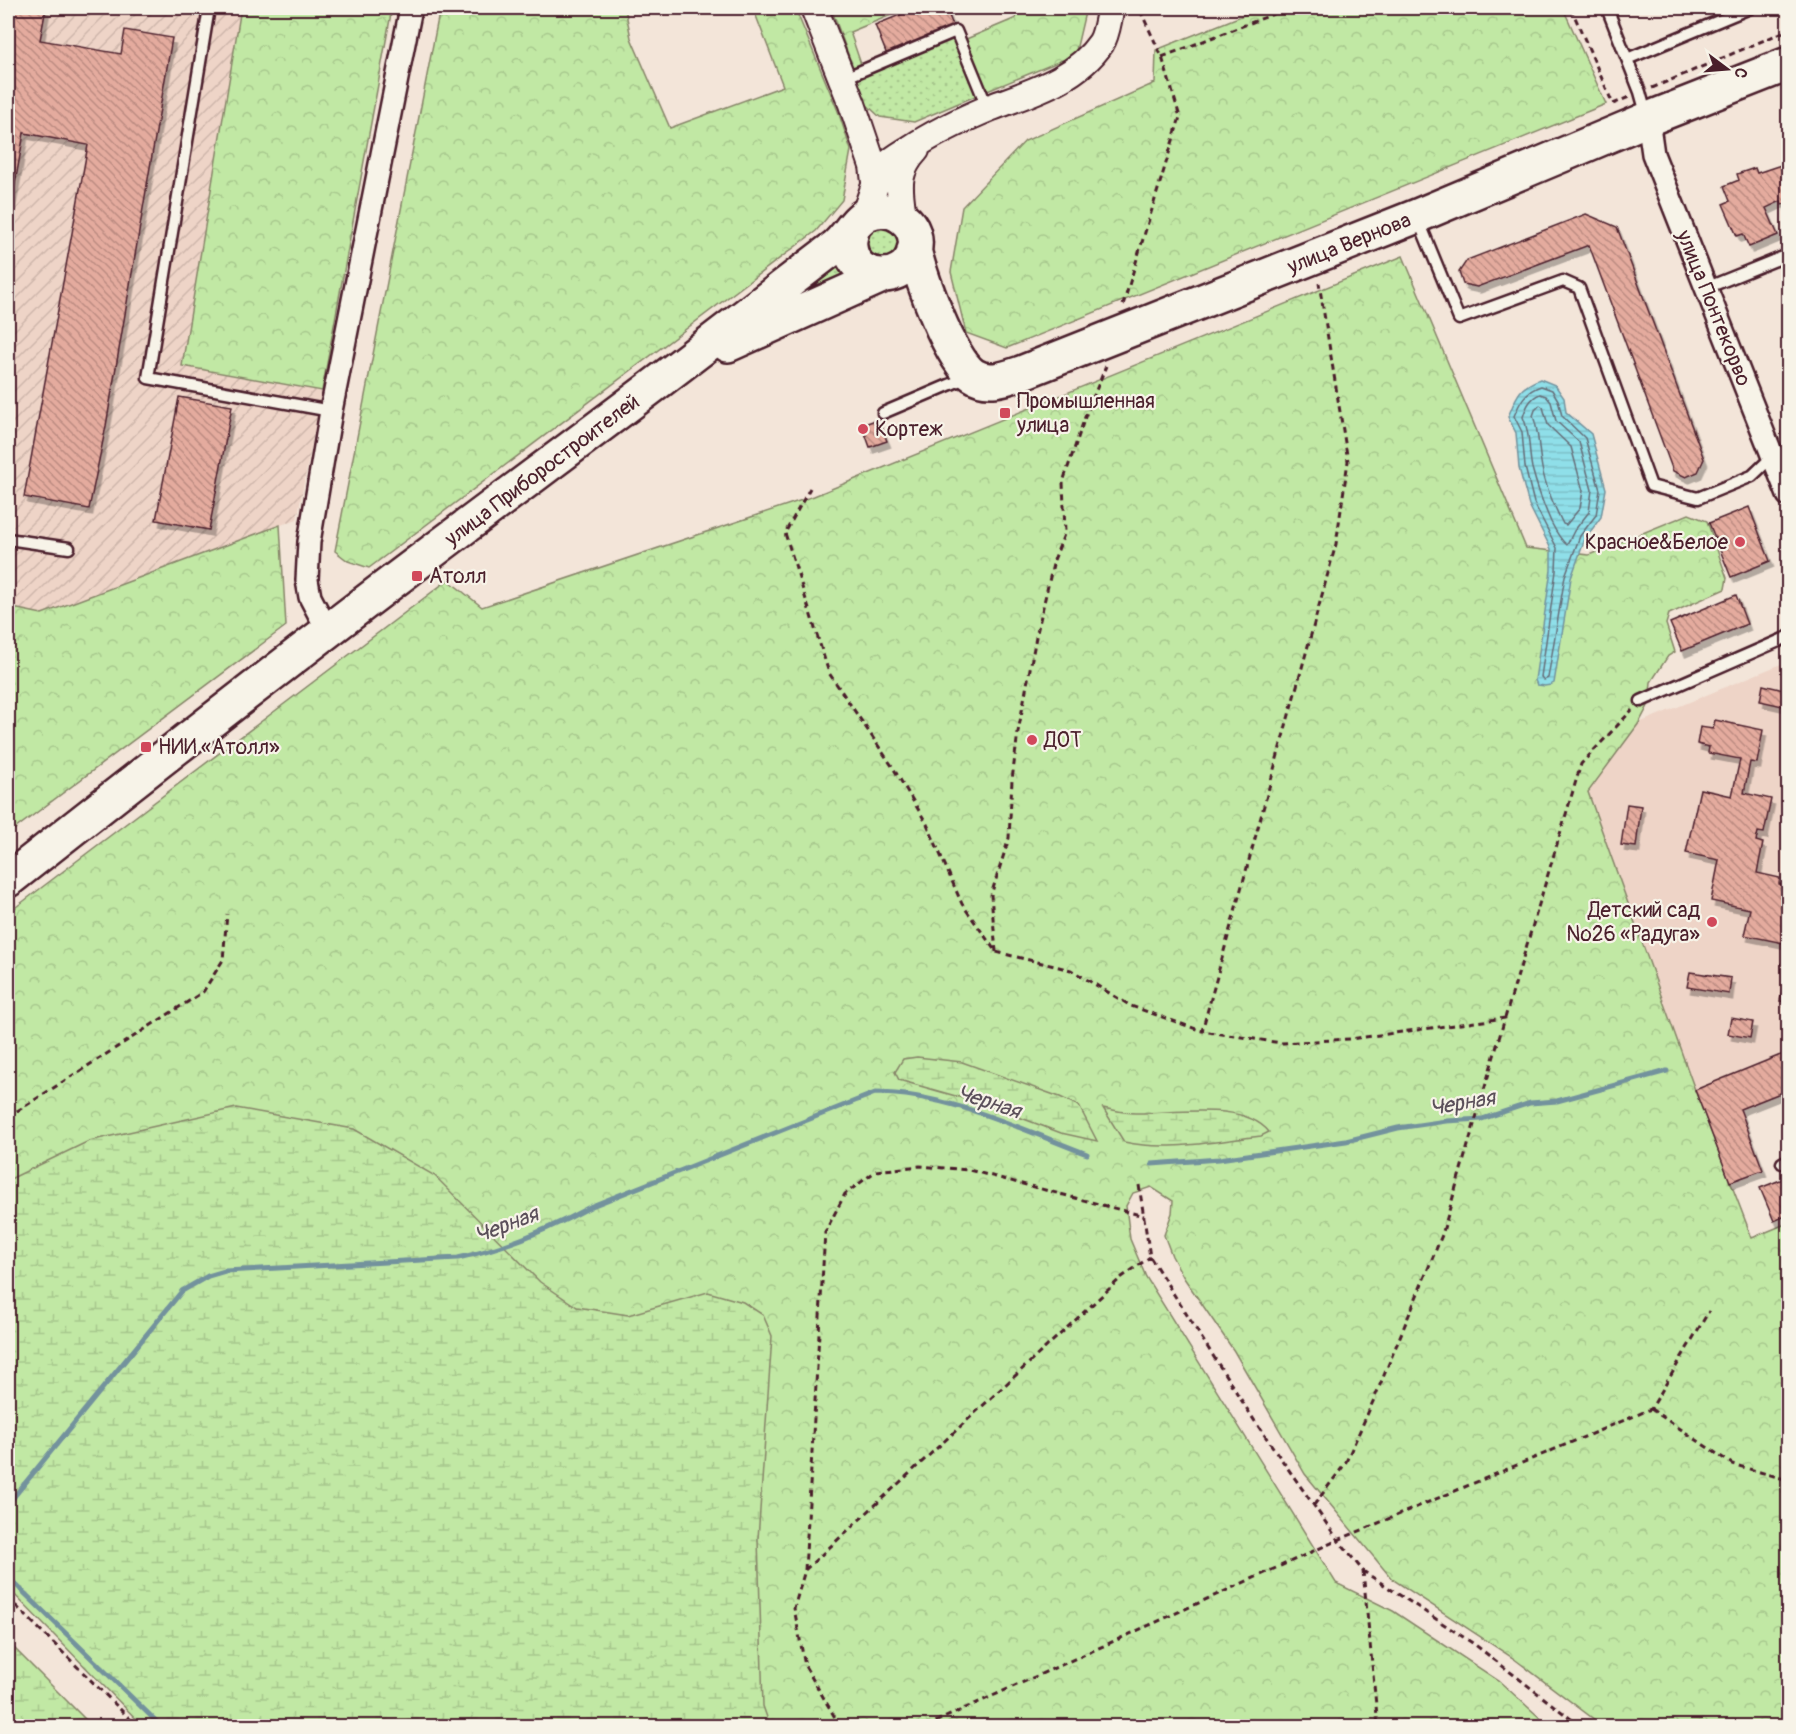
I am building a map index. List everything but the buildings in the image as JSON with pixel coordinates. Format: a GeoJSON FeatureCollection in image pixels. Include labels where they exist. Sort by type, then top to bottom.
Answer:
{"type":"FeatureCollection","features":[{"type":"Feature","properties":{"kind":"main road","name":"улица Вернова"},"geometry":{"type":"LineString","coordinates":[[973,375],[983,379],[998,380],[1022,373],[1417,216],[1644,106],[1788,63]]}},
{"type":"Feature","properties":{"kind":"main road"},"geometry":{"type":"LineString","coordinates":[[936,314],[915,289],[905,281],[887,275],[873,275],[861,268],[852,256],[849,244],[858,222],[878,210],[892,211],[903,216],[914,232],[914,250],[936,314],[964,366],[973,375]]}},
{"type":"Feature","properties":{"kind":"main road","name":"улица Приборостроителей"},"geometry":{"type":"LineString","coordinates":[[8,880],[331,630],[841,242],[858,222]]}},
{"type":"Feature","properties":{"kind":"main road"},"geometry":{"type":"LineString","coordinates":[[887,275],[903,268],[910,261],[914,250]]}},
{"type":"Feature","properties":{"kind":"main road","name":"улица Приборостроителей"},"geometry":{"type":"LineString","coordinates":[[677,368],[887,275]]}},
{"type":"Feature","properties":{"kind":"street"},"geometry":{"type":"LineString","coordinates":[[331,630],[321,618],[310,597],[307,580],[309,542],[331,411],[411,8]]}},
{"type":"Feature","properties":{"kind":"street"},"geometry":{"type":"LineString","coordinates":[[814,8],[873,166],[875,182]]}},
{"type":"Feature","properties":{"kind":"street"},"geometry":{"type":"LineString","coordinates":[[858,222],[870,201],[875,182],[888,164],[927,137],[1044,87],[1085,63],[1102,40],[1111,8]]}},
{"type":"Feature","properties":{"kind":"street","name":"улица Понтекорво"},"geometry":{"type":"LineString","coordinates":[[1644,106],[1653,154],[1706,288],[1781,453],[1788,495]]}},
{"type":"Feature","properties":{"kind":"street"},"geometry":{"type":"LineString","coordinates":[[903,216],[899,184],[902,168],[927,137]]}},
{"type":"Feature","properties":{"kind":"lane"},"geometry":{"type":"LineString","coordinates":[[209,8],[148,378],[331,411]]}},
{"type":"Feature","properties":{"kind":"lane"},"geometry":{"type":"LineString","coordinates":[[1607,8],[1644,106]]}},
{"type":"Feature","properties":{"kind":"lane"},"geometry":{"type":"LineString","coordinates":[[1627,59],[1750,8]]}},
{"type":"Feature","properties":{"kind":"lane"},"geometry":{"type":"LineString","coordinates":[[842,79],[956,31],[988,109]]}},
{"type":"Feature","properties":{"kind":"lane"},"geometry":{"type":"LineString","coordinates":[[1417,216],[1458,319],[1563,281],[1579,288],[1651,486],[1698,498],[1752,476],[1781,453]]}},
{"type":"Feature","properties":{"kind":"lane"},"geometry":{"type":"LineString","coordinates":[[1706,288],[1788,255]]}},
{"type":"Feature","properties":{"kind":"lane"},"geometry":{"type":"LineString","coordinates":[[884,413],[973,375]]}},
{"type":"Feature","properties":{"kind":"lane"},"geometry":{"type":"LineString","coordinates":[[8,539],[69,548]]}},
{"type":"Feature","properties":{"kind":"lane"},"geometry":{"type":"LineString","coordinates":[[1641,701],[1788,637]]}},
{"type":"Feature","properties":{"kind":"path"},"geometry":{"type":"LineString","coordinates":[[996,952],[991,895],[1009,837],[1012,780],[1018,732],[1036,637],[1054,560],[1065,532],[1063,482],[1085,417],[1105,369],[1180,117],[1162,57],[1139,8]]}},
{"type":"Feature","properties":{"kind":"path"},"geometry":{"type":"LineString","coordinates":[[1162,57],[1289,8]]}},
{"type":"Feature","properties":{"kind":"path"},"geometry":{"type":"LineString","coordinates":[[1571,8],[1613,104],[1644,106],[1788,30]]}},
{"type":"Feature","properties":{"kind":"path"},"geometry":{"type":"LineString","coordinates":[[1202,1031],[1336,544],[1348,461],[1319,283]]}},
{"type":"Feature","properties":{"kind":"path"},"geometry":{"type":"LineString","coordinates":[[810,488],[785,533],[829,673],[892,766],[927,824],[962,904],[996,952],[1071,970],[1131,1006],[1202,1031],[1281,1043],[1350,1038],[1505,1018]]}},
{"type":"Feature","properties":{"kind":"path"},"geometry":{"type":"LineString","coordinates":[[1314,1505],[1345,1464],[1442,1235],[1581,764],[1641,701]]}},
{"type":"Feature","properties":{"kind":"path"},"geometry":{"type":"LineString","coordinates":[[8,1118],[203,992],[223,960],[227,914]]}},
{"type":"Feature","properties":{"kind":"path"},"geometry":{"type":"LineString","coordinates":[[840,1726],[806,1666],[794,1608],[805,1570],[825,1232],[845,1194],[876,1171],[920,1166],[969,1170],[1144,1216]]}},
{"type":"Feature","properties":{"kind":"path"},"geometry":{"type":"LineString","coordinates":[[1139,1185],[1150,1257],[1256,1424],[1338,1540],[1363,1571],[1474,1644],[1580,1726]]}},
{"type":"Feature","properties":{"kind":"path"},"geometry":{"type":"LineString","coordinates":[[805,1570],[1122,1278],[1150,1257]]}},
{"type":"Feature","properties":{"kind":"path"},"geometry":{"type":"LineString","coordinates":[[926,1726],[1338,1540],[1651,1409],[1709,1311]]}},
{"type":"Feature","properties":{"kind":"path"},"geometry":{"type":"LineString","coordinates":[[1651,1409],[1732,1464],[1788,1480]]}},
{"type":"Feature","properties":{"kind":"path"},"geometry":{"type":"LineString","coordinates":[[1363,1571],[1378,1726]]}},
{"type":"Feature","properties":{"kind":"path"},"geometry":{"type":"LineString","coordinates":[[8,1598],[137,1726]]}},
{"type":"Feature","properties":{"kind":"shaded area"},"geometry":{"type":"Polygon","coordinates":[[[8,8],[241,8],[182,366],[322,391],[297,519],[42,614],[8,607],[8,8]]]}},
{"type":"Feature","properties":{"kind":"shaded area","name":"Детский сад №26 «Радуга»"},"geometry":{"type":"Polygon","coordinates":[[[1788,661],[1788,1052],[1695,1090],[1588,791],[1639,723],[1788,661]]]}},
{"type":"Feature","properties":{"kind":"green space"},"geometry":{"type":"Polygon","coordinates":[[[241,8],[392,8],[322,391],[182,366],[241,8]]]}},
{"type":"Feature","properties":{"kind":"green space"},"geometry":{"type":"Polygon","coordinates":[[[440,8],[625,8],[631,38],[670,128],[783,86],[753,8],[795,8],[838,111],[851,150],[842,200],[816,231],[369,568],[348,561],[335,551],[440,8]]]}},
{"type":"Feature","properties":{"kind":"green space"},"geometry":{"type":"Polygon","coordinates":[[[831,8],[908,8],[850,32],[862,67],[854,70],[831,8]]]}},
{"type":"Feature","properties":{"kind":"green space"},"geometry":{"type":"Polygon","coordinates":[[[1012,8],[1086,8],[1075,55],[985,92],[964,40],[1016,18],[1012,8]]]}},
{"type":"Feature","properties":{"kind":"green space"},"geometry":{"type":"Polygon","coordinates":[[[1261,8],[1563,8],[1606,104],[1007,348],[966,333],[951,272],[962,207],[1025,141],[1155,83],[1156,50],[1261,8]]]}},
{"type":"Feature","properties":{"kind":"green space"},"geometry":{"type":"Polygon","coordinates":[[[955,34],[980,94],[914,122],[880,117],[866,104],[855,75],[955,34]]]}},
{"type":"Feature","properties":{"kind":"green space"},"geometry":{"type":"Polygon","coordinates":[[[876,224],[895,228],[902,247],[889,261],[870,258],[863,239],[876,224]]]}},
{"type":"Feature","properties":{"kind":"green space"},"geometry":{"type":"Polygon","coordinates":[[[1403,256],[1526,548],[1589,555],[1689,514],[1707,521],[1727,578],[1725,589],[1669,614],[1666,624],[1675,652],[1668,656],[1651,682],[1649,704],[1639,723],[1588,792],[1695,1090],[1752,1238],[1788,1223],[1788,1726],[1603,1726],[1513,1658],[1392,1579],[1305,1474],[1234,1351],[1184,1278],[1164,1235],[1172,1213],[1173,1201],[1151,1187],[1133,1193],[1126,1206],[1130,1239],[1146,1277],[1336,1583],[1393,1611],[1499,1681],[1549,1726],[143,1726],[8,1588],[8,913],[448,580],[482,607],[814,496],[1403,256]]]}},
{"type":"Feature","properties":{"kind":"green space"},"geometry":{"type":"Polygon","coordinates":[[[840,262],[850,280],[784,307],[840,262]]]}},
{"type":"Feature","properties":{"kind":"green space"},"geometry":{"type":"Polygon","coordinates":[[[280,525],[286,626],[8,834],[8,607],[42,614],[280,525]]]}},
{"type":"Feature","properties":{"kind":"green space"},"geometry":{"type":"Polygon","coordinates":[[[917,1057],[962,1062],[1060,1097],[1079,1106],[1097,1141],[1061,1133],[984,1104],[899,1080],[895,1072],[903,1059],[917,1057]]]}},
{"type":"Feature","properties":{"kind":"green space"},"geometry":{"type":"Polygon","coordinates":[[[236,1108],[354,1129],[435,1176],[540,1282],[577,1307],[628,1315],[708,1292],[743,1302],[763,1315],[772,1336],[758,1539],[763,1706],[770,1726],[161,1726],[8,1577],[8,1180],[89,1141],[236,1108]]]}},
{"type":"Feature","properties":{"kind":"green space"},"geometry":{"type":"Polygon","coordinates":[[[1103,1108],[1135,1113],[1225,1112],[1257,1122],[1269,1132],[1261,1136],[1192,1145],[1141,1145],[1124,1142],[1103,1108]]]}},
{"type":"Feature","properties":{"kind":"green space"},"geometry":{"type":"Polygon","coordinates":[[[8,1642],[92,1726],[8,1726],[8,1642]]]}},
{"type":"Feature","properties":{"kind":"water"},"geometry":{"type":"Polygon","coordinates":[[[1540,379],[1555,385],[1564,398],[1566,412],[1591,434],[1606,489],[1601,517],[1585,539],[1571,578],[1554,683],[1546,686],[1537,685],[1535,680],[1551,570],[1551,549],[1529,505],[1519,468],[1516,433],[1508,417],[1519,393],[1540,379]]]}},
{"type":"Feature","properties":{"kind":"waterway","name":"Черная"},"geometry":{"type":"LineString","coordinates":[[1152,1164],[1219,1159],[1346,1141],[1398,1128],[1446,1121],[1482,1119],[1530,1103],[1557,1101],[1667,1071]]}},
{"type":"Feature","properties":{"kind":"waterway","name":"Черная"},"geometry":{"type":"LineString","coordinates":[[8,1504],[182,1291],[208,1276],[225,1271],[458,1258],[476,1254],[527,1237],[592,1206],[875,1093],[929,1099],[956,1106],[1087,1154]]}},
{"type":"Feature","properties":{"kind":"waterway"},"geometry":{"type":"LineString","coordinates":[[8,1577],[161,1726]]}},
{"type":"Feature","properties":{"kind":"place","name":"Промышленная улица"},"geometry":{"type":"Point","coordinates":[1005,413]}},
{"type":"Feature","properties":{"kind":"place","name":"Кортеж"},"geometry":{"type":"Point","coordinates":[863,429]}},
{"type":"Feature","properties":{"kind":"place","name":"Красное&Белое"},"geometry":{"type":"Point","coordinates":[1740,542]}},
{"type":"Feature","properties":{"kind":"place","name":"Атолл"},"geometry":{"type":"Point","coordinates":[417,576]}},
{"type":"Feature","properties":{"kind":"place","name":"ДОТ"},"geometry":{"type":"Point","coordinates":[1032,740]}},
{"type":"Feature","properties":{"kind":"place","name":"НИИ «Атолл»"},"geometry":{"type":"Point","coordinates":[146,747]}},
{"type":"Feature","properties":{"kind":"place","name":"Детский сад №26 «Радуга»"},"geometry":{"type":"Point","coordinates":[1712,922]}}]}
